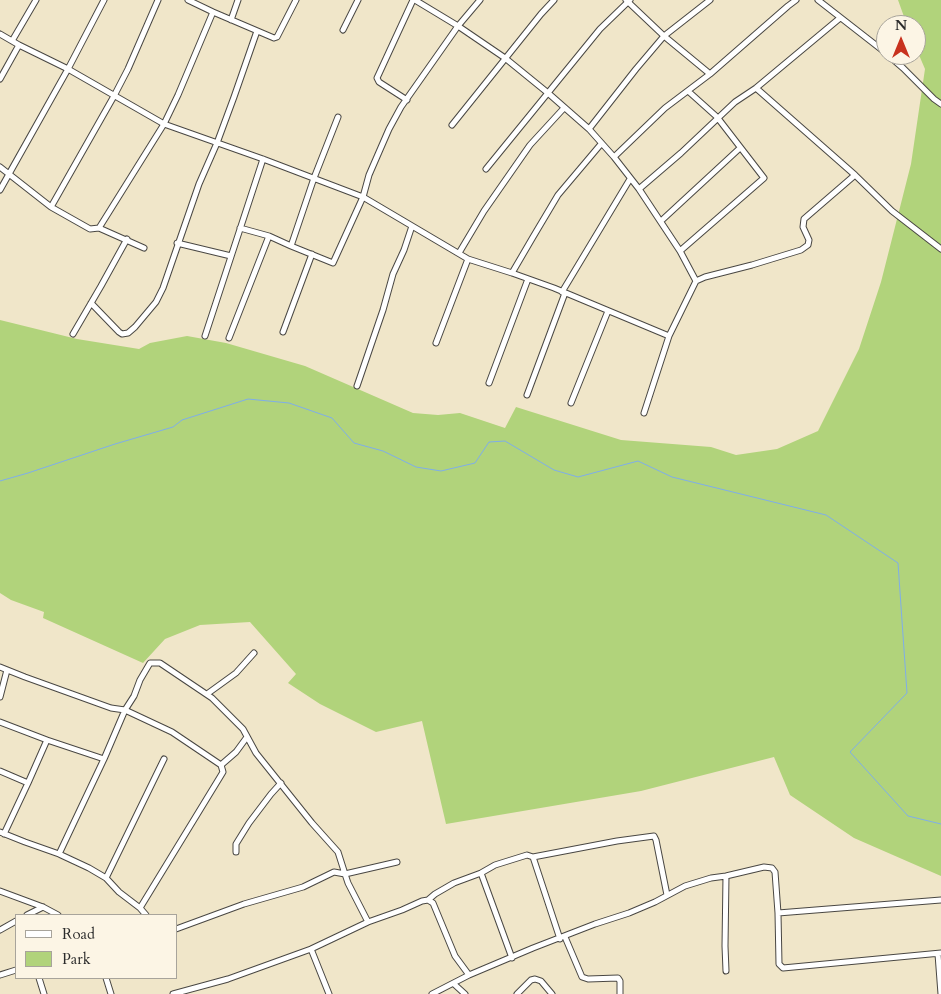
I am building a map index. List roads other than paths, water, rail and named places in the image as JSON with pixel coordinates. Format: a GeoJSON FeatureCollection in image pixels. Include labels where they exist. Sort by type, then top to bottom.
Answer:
{"type":"FeatureCollection","features":[{"type":"Feature","properties":{"kind":"street"},"geometry":{"type":"LineString","coordinates":[[12,41],[36,0]]}},
{"type":"Feature","properties":{"kind":"street"},"geometry":{"type":"LineString","coordinates":[[0,190],[68,69],[104,0]]}},
{"type":"Feature","properties":{"kind":"street"},"geometry":{"type":"LineString","coordinates":[[52,207],[114,96],[158,0]]}},
{"type":"Feature","properties":{"kind":"street"},"geometry":{"type":"LineString","coordinates":[[188,0],[274,38],[277,37],[296,0]]}},
{"type":"Feature","properties":{"kind":"street"},"geometry":{"type":"LineString","coordinates":[[231,20],[238,0]]}},
{"type":"Feature","properties":{"kind":"street"},"geometry":{"type":"LineString","coordinates":[[343,30],[358,0]]}},
{"type":"Feature","properties":{"kind":"street"},"geometry":{"type":"LineString","coordinates":[[407,100],[379,82],[377,78],[414,0],[458,26],[505,58],[588,129],[640,189],[680,251],[696,281]]}},
{"type":"Feature","properties":{"kind":"street"},"geometry":{"type":"LineString","coordinates":[[240,228],[269,236],[333,263],[363,197],[369,175],[389,130],[407,100],[458,26],[480,0]]}},
{"type":"Feature","properties":{"kind":"street"},"geometry":{"type":"LineString","coordinates":[[452,125],[540,14],[554,0]]}},
{"type":"Feature","properties":{"kind":"street"},"geometry":{"type":"LineString","coordinates":[[486,169],[600,29],[628,0],[664,36],[710,74]]}},
{"type":"Feature","properties":{"kind":"street"},"geometry":{"type":"LineString","coordinates":[[588,129],[664,36],[710,0]]}},
{"type":"Feature","properties":{"kind":"street"},"geometry":{"type":"LineString","coordinates":[[614,157],[665,108],[710,74],[796,0]]}},
{"type":"Feature","properties":{"kind":"street"},"geometry":{"type":"LineString","coordinates":[[818,0],[876,46]]}},
{"type":"Feature","properties":{"kind":"street"},"geometry":{"type":"LineString","coordinates":[[99,228],[164,124],[213,12]]}},
{"type":"Feature","properties":{"kind":"street"},"geometry":{"type":"LineString","coordinates":[[640,189],[681,153],[717,117],[756,88],[840,18]]}},
{"type":"Feature","properties":{"kind":"street"},"geometry":{"type":"LineString","coordinates":[[91,303],[122,334],[128,333],[156,302],[163,288],[199,184],[217,143],[257,31]]}},
{"type":"Feature","properties":{"kind":"street"},"geometry":{"type":"LineString","coordinates":[[0,34],[19,46],[68,69],[164,124],[264,159],[363,197],[468,259],[528,279],[669,336]]}},
{"type":"Feature","properties":{"kind":"street"},"geometry":{"type":"LineString","coordinates":[[0,79],[19,46]]}},
{"type":"Feature","properties":{"kind":"street"},"geometry":{"type":"LineString","coordinates":[[900,65],[941,104]]}},
{"type":"Feature","properties":{"kind":"street"},"geometry":{"type":"LineString","coordinates":[[756,88],[855,175],[892,211],[941,249]]}},
{"type":"Feature","properties":{"kind":"street"},"geometry":{"type":"LineString","coordinates":[[680,251],[764,178],[717,117],[688,91]]}},
{"type":"Feature","properties":{"kind":"street"},"geometry":{"type":"LineString","coordinates":[[459,253],[484,211],[530,145],[564,108]]}},
{"type":"Feature","properties":{"kind":"street"},"geometry":{"type":"LineString","coordinates":[[291,246],[314,178],[338,117]]}},
{"type":"Feature","properties":{"kind":"street"},"geometry":{"type":"LineString","coordinates":[[512,273],[558,194],[601,144]]}},
{"type":"Feature","properties":{"kind":"street"},"geometry":{"type":"LineString","coordinates":[[661,221],[740,148]]}},
{"type":"Feature","properties":{"kind":"street"},"geometry":{"type":"LineString","coordinates":[[205,336],[264,159]]}},
{"type":"Feature","properties":{"kind":"street"},"geometry":{"type":"LineString","coordinates":[[0,166],[52,207],[90,229],[99,228],[144,248]]}},
{"type":"Feature","properties":{"kind":"street"},"geometry":{"type":"LineString","coordinates":[[644,413],[669,336],[696,281],[801,250],[808,245],[810,240],[803,227],[804,219],[855,175]]}},
{"type":"Feature","properties":{"kind":"street"},"geometry":{"type":"LineString","coordinates":[[528,395],[564,293],[630,179]]}},
{"type":"Feature","properties":{"kind":"street"},"geometry":{"type":"LineString","coordinates":[[357,386],[393,274],[412,226]]}},
{"type":"Feature","properties":{"kind":"street"},"geometry":{"type":"LineString","coordinates":[[230,338],[269,236]]}},
{"type":"Feature","properties":{"kind":"street"},"geometry":{"type":"LineString","coordinates":[[73,334],[126,240]]}},
{"type":"Feature","properties":{"kind":"street"},"geometry":{"type":"LineString","coordinates":[[178,243],[231,256]]}},
{"type":"Feature","properties":{"kind":"street"},"geometry":{"type":"LineString","coordinates":[[283,332],[312,254]]}},
{"type":"Feature","properties":{"kind":"street"},"geometry":{"type":"LineString","coordinates":[[436,343],[468,259]]}},
{"type":"Feature","properties":{"kind":"street"},"geometry":{"type":"LineString","coordinates":[[489,383],[528,279]]}},
{"type":"Feature","properties":{"kind":"street"},"geometry":{"type":"LineString","coordinates":[[572,402],[608,311]]}},
{"type":"Feature","properties":{"kind":"street"},"geometry":{"type":"LineString","coordinates":[[207,694],[236,673],[254,653]]}},
{"type":"Feature","properties":{"kind":"street"},"geometry":{"type":"LineString","coordinates":[[59,854],[125,710],[150,663],[160,663],[207,694],[243,729],[256,753],[312,823],[338,852],[348,883],[368,922]]}},
{"type":"Feature","properties":{"kind":"street"},"geometry":{"type":"LineString","coordinates":[[0,667],[111,708],[125,710],[172,732],[221,765],[223,772],[140,908]]}},
{"type":"Feature","properties":{"kind":"street"},"geometry":{"type":"LineString","coordinates":[[0,697],[7,670]]}},
{"type":"Feature","properties":{"kind":"street"},"geometry":{"type":"LineString","coordinates":[[0,722],[47,740],[104,758]]}},
{"type":"Feature","properties":{"kind":"street"},"geometry":{"type":"LineString","coordinates":[[221,765],[236,752],[247,737]]}},
{"type":"Feature","properties":{"kind":"street"},"geometry":{"type":"LineString","coordinates":[[47,740],[28,783],[2,833],[59,854],[89,868],[106,878],[119,892],[145,914]]}},
{"type":"Feature","properties":{"kind":"street"},"geometry":{"type":"LineString","coordinates":[[106,878],[164,759]]}},
{"type":"Feature","properties":{"kind":"street"},"geometry":{"type":"LineString","coordinates":[[0,771],[28,783]]}},
{"type":"Feature","properties":{"kind":"street"},"geometry":{"type":"LineString","coordinates":[[236,852],[236,844],[249,823],[281,783]]}},
{"type":"Feature","properties":{"kind":"street"},"geometry":{"type":"LineString","coordinates":[[173,994],[228,979],[312,949],[368,922],[428,900],[454,882],[505,861],[527,855],[534,857],[654,836],[667,895]]}},
{"type":"Feature","properties":{"kind":"street"},"geometry":{"type":"LineString","coordinates":[[534,857],[562,938],[582,977],[588,979],[618,978],[620,981],[620,994]]}},
{"type":"Feature","properties":{"kind":"street"},"geometry":{"type":"LineString","coordinates":[[178,928],[244,904],[303,888],[334,872],[345,874],[397,862]]}},
{"type":"Feature","properties":{"kind":"street"},"geometry":{"type":"LineString","coordinates":[[432,994],[469,975],[596,924],[630,913],[685,886],[764,866],[772,868],[775,872],[779,964],[782,968],[940,954],[941,994]]}},
{"type":"Feature","properties":{"kind":"street"},"geometry":{"type":"LineString","coordinates":[[481,872],[512,958]]}},
{"type":"Feature","properties":{"kind":"street"},"geometry":{"type":"LineString","coordinates":[[726,876],[726,971]]}},
{"type":"Feature","properties":{"kind":"street"},"geometry":{"type":"LineString","coordinates":[[0,891],[43,907],[56,914]]}},
{"type":"Feature","properties":{"kind":"street"},"geometry":{"type":"LineString","coordinates":[[428,900],[433,903],[455,956],[469,975]]}},
{"type":"Feature","properties":{"kind":"street"},"geometry":{"type":"LineString","coordinates":[[778,914],[941,900]]}},
{"type":"Feature","properties":{"kind":"street"},"geometry":{"type":"LineString","coordinates":[[29,914],[43,907]]}},
{"type":"Feature","properties":{"kind":"street"},"geometry":{"type":"LineString","coordinates":[[0,930],[15,922]]}},
{"type":"Feature","properties":{"kind":"street"},"geometry":{"type":"LineString","coordinates":[[312,949],[329,994]]}},
{"type":"Feature","properties":{"kind":"street"},"geometry":{"type":"LineString","coordinates":[[0,975],[15,970]]}},
{"type":"Feature","properties":{"kind":"street"},"geometry":{"type":"LineString","coordinates":[[39,979],[44,994]]}},
{"type":"Feature","properties":{"kind":"street"},"geometry":{"type":"LineString","coordinates":[[106,979],[111,994]]}},
{"type":"Feature","properties":{"kind":"street"},"geometry":{"type":"LineString","coordinates":[[517,994],[535,979],[540,981],[552,994]]}},
{"type":"Feature","properties":{"kind":"street"},"geometry":{"type":"LineString","coordinates":[[454,984],[465,994]]}},
{"type":"Feature","properties":{"kind":"street"},"geometry":{"type":"LineString","coordinates":[[198,987],[201,994]]}},
{"type":"Feature","properties":{"kind":"waterway"},"geometry":{"type":"LineString","coordinates":[[0,481],[173,427],[182,420],[248,399],[289,403],[332,418],[354,443],[383,451],[416,467],[441,471],[475,463],[489,442],[505,441],[554,470],[578,477],[638,461],[672,477],[826,515],[898,563],[907,693],[850,752],[908,816],[941,824]]}}]}
